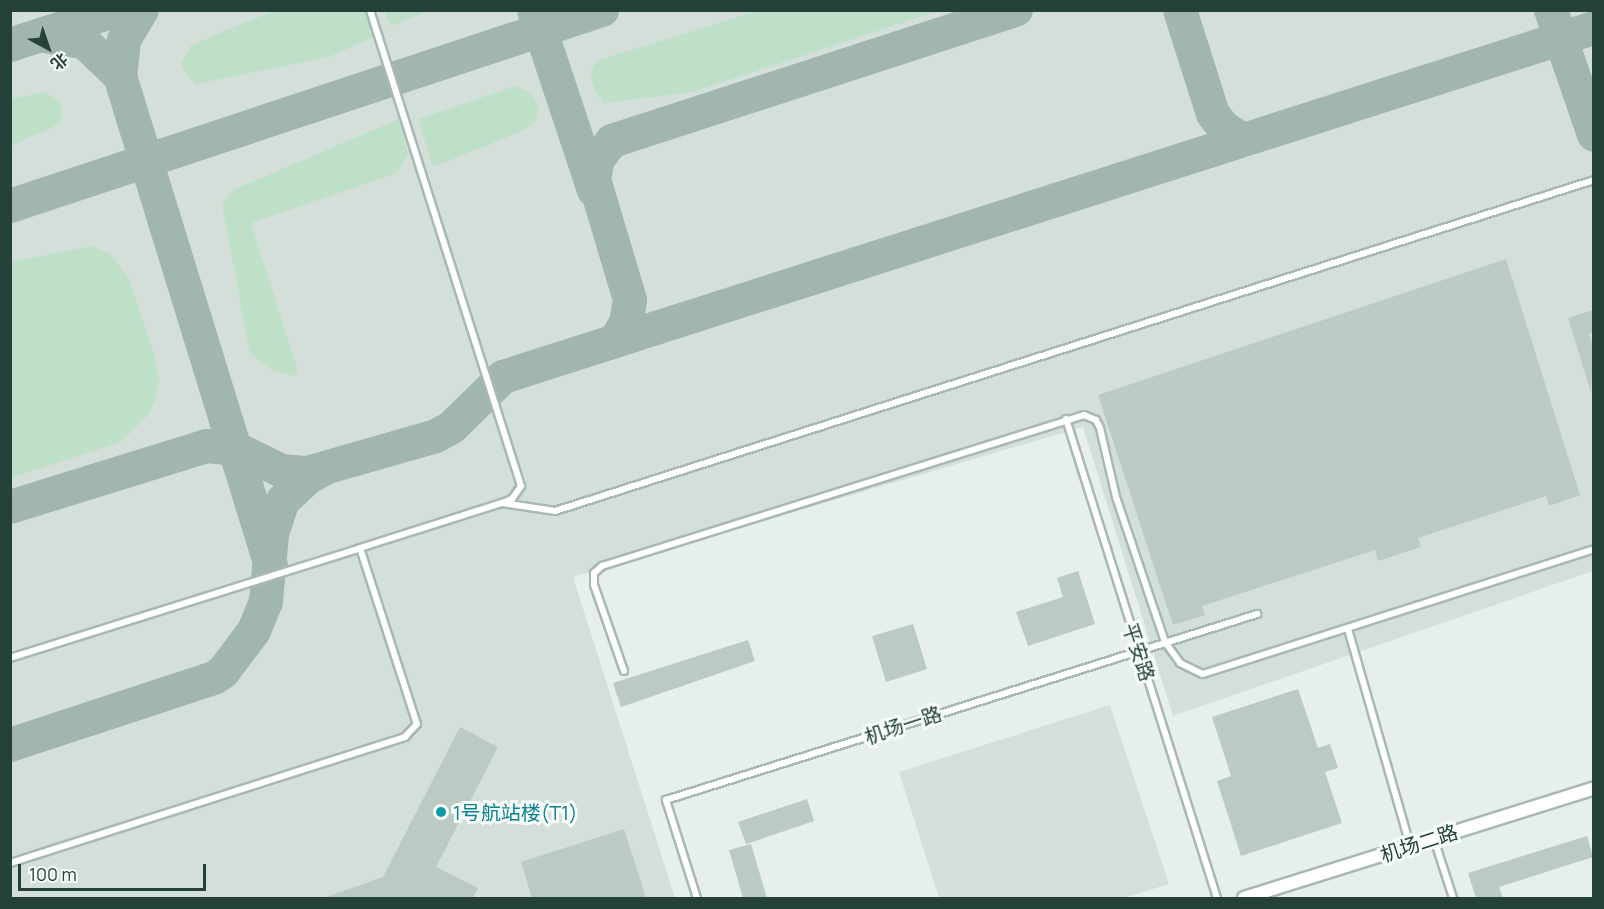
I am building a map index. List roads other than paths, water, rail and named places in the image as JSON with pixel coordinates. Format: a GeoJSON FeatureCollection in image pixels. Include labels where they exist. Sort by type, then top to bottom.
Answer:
{"type":"FeatureCollection","features":[{"type":"Feature","properties":{"kind":"street","name":"机场二路"},"geometry":{"type":"LineString","coordinates":[[1244,898],[1593,788]]}},
{"type":"Feature","properties":{"kind":"lane"},"geometry":{"type":"LineString","coordinates":[[10,658],[502,503],[519,492],[520,476],[370,10]]}},
{"type":"Feature","properties":{"kind":"lane"},"geometry":{"type":"LineString","coordinates":[[502,503],[555,511],[1593,180]]}},
{"type":"Feature","properties":{"kind":"lane"},"geometry":{"type":"LineString","coordinates":[[624,671],[594,585],[598,568],[1053,423],[1089,416],[1098,423],[1116,497],[1165,642],[1180,663],[1203,674],[1593,549]]}},
{"type":"Feature","properties":{"kind":"lane","name":"平安路"},"geometry":{"type":"LineString","coordinates":[[1066,419],[1217,898]]}},
{"type":"Feature","properties":{"kind":"lane"},"geometry":{"type":"LineString","coordinates":[[10,863],[411,735],[417,716],[360,548]]}},
{"type":"Feature","properties":{"kind":"lane","name":"机场一路"},"geometry":{"type":"LineString","coordinates":[[697,898],[666,800],[1257,614]]}},
{"type":"Feature","properties":{"kind":"lane"},"geometry":{"type":"LineString","coordinates":[[1348,629],[1410,846]]}},
{"type":"Feature","properties":{"kind":"lane"},"geometry":{"type":"LineString","coordinates":[[1434,838],[1453,898]]}},
{"type":"Feature","properties":{"kind":"place","name":"1号航站楼(T1)"},"geometry":{"type":"Point","coordinates":[441,812]}}]}
